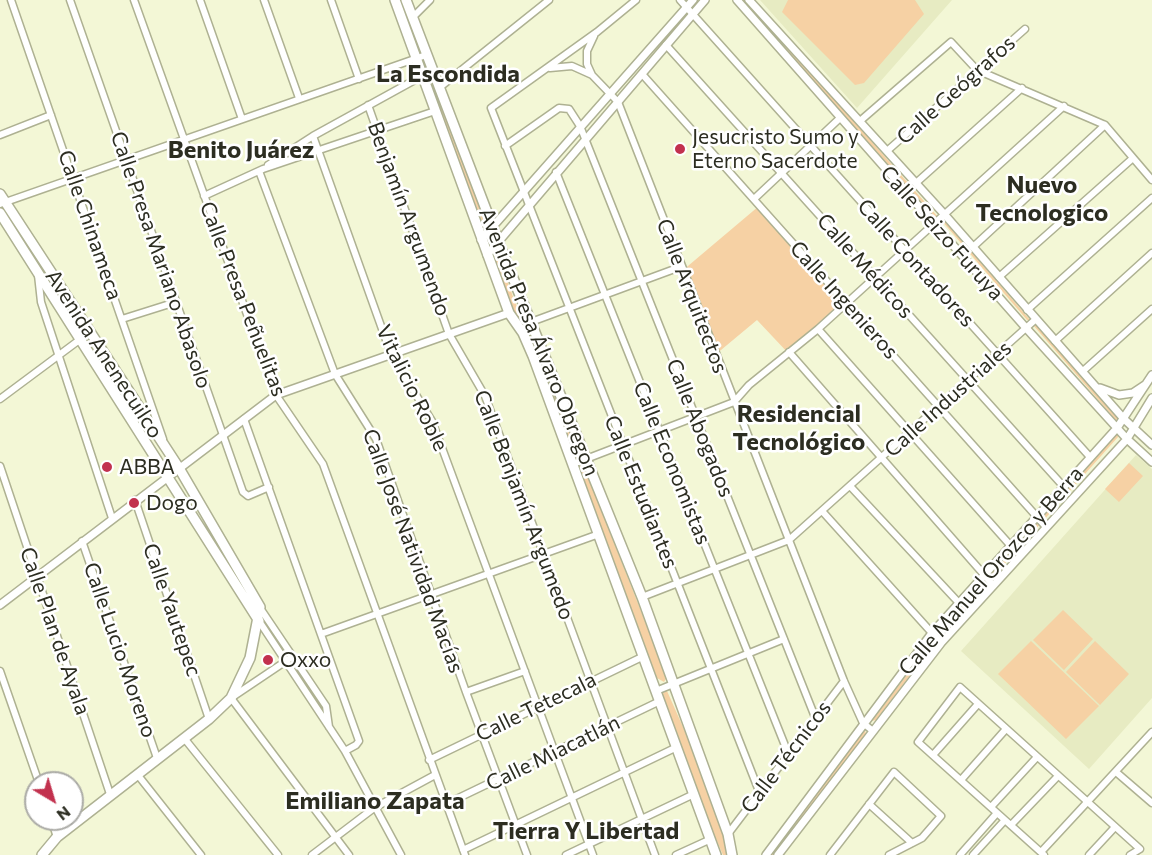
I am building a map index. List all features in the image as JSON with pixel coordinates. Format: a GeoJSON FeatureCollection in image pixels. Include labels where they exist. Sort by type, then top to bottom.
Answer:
{"type":"FeatureCollection","features":[{"type":"Feature","properties":{"kind":"main road","name":"Avenida Presa Álvaro Obregon"},"geometry":{"type":"LineString","coordinates":[[395,0],[509,313],[523,333],[534,356],[716,855]]}},
{"type":"Feature","properties":{"kind":"main road","name":"Avenida Presa Álvaro Obregon"},"geometry":{"type":"LineString","coordinates":[[406,0],[584,459],[642,597],[728,834],[732,854]]}},
{"type":"Feature","properties":{"kind":"main road","name":"Avenida Anenecuilco"},"geometry":{"type":"LineString","coordinates":[[2,200],[179,468],[260,607]]}},
{"type":"Feature","properties":{"kind":"main road","name":"Avenida Anenecuilco"},"geometry":{"type":"LineString","coordinates":[[0,213],[82,338],[259,621]]}},
{"type":"Feature","properties":{"kind":"main road"},"geometry":{"type":"LineString","coordinates":[[42,855],[57,837],[209,719],[231,699],[250,658],[260,607]]}},
{"type":"Feature","properties":{"kind":"street","name":"Calle Chinameca"},"geometry":{"type":"LineString","coordinates":[[11,0],[167,451]]}},
{"type":"Feature","properties":{"kind":"street","name":"Calle Presa Mariano Abasolo"},"geometry":{"type":"LineString","coordinates":[[70,0],[244,495],[268,487]]}},
{"type":"Feature","properties":{"kind":"street","name":"Calle Presa Peñuelitas"},"geometry":{"type":"LineString","coordinates":[[135,0],[183,140],[276,395],[322,464],[464,853]]}},
{"type":"Feature","properties":{"kind":"street"},"geometry":{"type":"LineString","coordinates":[[200,0],[242,119]]}},
{"type":"Feature","properties":{"kind":"street"},"geometry":{"type":"LineString","coordinates":[[264,0],[299,98]]}},
{"type":"Feature","properties":{"kind":"street"},"geometry":{"type":"LineString","coordinates":[[331,0],[359,79]]}},
{"type":"Feature","properties":{"kind":"street"},"geometry":{"type":"LineString","coordinates":[[412,18],[430,0]]}},
{"type":"Feature","properties":{"kind":"street"},"geometry":{"type":"LineString","coordinates":[[439,88],[549,0]]}},
{"type":"Feature","properties":{"kind":"street"},"geometry":{"type":"LineString","coordinates":[[547,68],[636,0]]}},
{"type":"Feature","properties":{"kind":"street","name":"Calle Contadores"},"geometry":{"type":"LineString","coordinates":[[680,0],[1090,457]]}},
{"type":"Feature","properties":{"kind":"street"},"geometry":{"type":"LineString","coordinates":[[481,240],[693,0]]}},
{"type":"Feature","properties":{"kind":"street"},"geometry":{"type":"LineString","coordinates":[[487,255],[705,0]]}},
{"type":"Feature","properties":{"kind":"street","name":"Calle Seizo Furuya"},"geometry":{"type":"LineString","coordinates":[[737,0],[1026,328],[1127,439],[1152,462]]}},
{"type":"Feature","properties":{"kind":"street","name":"Calle Seizo Furuya"},"geometry":{"type":"LineString","coordinates":[[749,0],[916,183],[1124,419],[1152,445]]}},
{"type":"Feature","properties":{"kind":"street","name":"Calle Geógrafos"},"geometry":{"type":"LineString","coordinates":[[887,151],[1025,29]]}},
{"type":"Feature","properties":{"kind":"street"},"geometry":{"type":"LineString","coordinates":[[592,75],[587,64],[587,51],[597,32]]}},
{"type":"Feature","properties":{"kind":"street"},"geometry":{"type":"LineString","coordinates":[[860,121],[951,42],[977,70],[1105,125],[1152,180]]}},
{"type":"Feature","properties":{"kind":"street","name":"Calle Médicos"},"geometry":{"type":"LineString","coordinates":[[666,45],[1064,487]]}},
{"type":"Feature","properties":{"kind":"street"},"geometry":{"type":"LineString","coordinates":[[2,200],[30,193],[127,160],[426,55]]}},
{"type":"Feature","properties":{"kind":"street"},"geometry":{"type":"LineString","coordinates":[[547,68],[572,66],[592,75]]}},
{"type":"Feature","properties":{"kind":"street","name":"Calle Estudiantes"},"geometry":{"type":"LineString","coordinates":[[547,68],[490,108],[759,791]]}},
{"type":"Feature","properties":{"kind":"street","name":"Calle Ingenieros"},"geometry":{"type":"LineString","coordinates":[[642,74],[1046,527]]}},
{"type":"Feature","properties":{"kind":"street","name":"Calle Arquitectos"},"geometry":{"type":"LineString","coordinates":[[592,75],[618,102],[680,267],[844,681],[863,723],[873,731]]}},
{"type":"Feature","properties":{"kind":"street"},"geometry":{"type":"LineString","coordinates":[[261,170],[313,136],[422,76]]}},
{"type":"Feature","properties":{"kind":"street"},"geometry":{"type":"LineString","coordinates":[[916,183],[1022,88]]}},
{"type":"Feature","properties":{"kind":"street","name":"Benjamín Argumendo"},"geometry":{"type":"LineString","coordinates":[[368,105],[449,334]]}},
{"type":"Feature","properties":{"kind":"street"},"geometry":{"type":"LineString","coordinates":[[573,464],[734,402],[749,385],[818,329],[1064,106]]}},
{"type":"Feature","properties":{"kind":"street"},"geometry":{"type":"LineString","coordinates":[[505,146],[560,108],[569,109],[580,126]]}},
{"type":"Feature","properties":{"kind":"street"},"geometry":{"type":"LineString","coordinates":[[204,196],[261,170],[435,111]]}},
{"type":"Feature","properties":{"kind":"street"},"geometry":{"type":"LineString","coordinates":[[0,135],[51,115]]}},
{"type":"Feature","properties":{"kind":"street"},"geometry":{"type":"LineString","coordinates":[[754,199],[840,118]]}},
{"type":"Feature","properties":{"kind":"street"},"geometry":{"type":"LineString","coordinates":[[973,247],[1105,125]]}},
{"type":"Feature","properties":{"kind":"street","name":"Calle Abogados"},"geometry":{"type":"LineString","coordinates":[[580,126],[815,717]]}},
{"type":"Feature","properties":{"kind":"street","name":"Vitalicio Roble"},"geometry":{"type":"LineString","coordinates":[[313,136],[391,354],[432,421],[593,855]]}},
{"type":"Feature","properties":{"kind":"street"},"geometry":{"type":"LineString","coordinates":[[999,277],[1133,158]]}},
{"type":"Feature","properties":{"kind":"street","name":"Calle José Natividad Macías"},"geometry":{"type":"LineString","coordinates":[[261,170],[335,374],[376,439],[431,596],[527,855]]}},
{"type":"Feature","properties":{"kind":"street","name":"Calle Economistas"},"geometry":{"type":"LineString","coordinates":[[556,172],[788,753]]}},
{"type":"Feature","properties":{"kind":"street"},"geometry":{"type":"LineString","coordinates":[[1028,310],[1152,198]]}},
{"type":"Feature","properties":{"kind":"street"},"geometry":{"type":"LineString","coordinates":[[1055,341],[1152,253]]}},
{"type":"Feature","properties":{"kind":"street"},"geometry":{"type":"LineString","coordinates":[[531,322],[680,267]]}},
{"type":"Feature","properties":{"kind":"street"},"geometry":{"type":"LineString","coordinates":[[38,271],[41,302],[112,518]]}},
{"type":"Feature","properties":{"kind":"street"},"geometry":{"type":"LineString","coordinates":[[122,319],[176,302]]}},
{"type":"Feature","properties":{"kind":"street"},"geometry":{"type":"LineString","coordinates":[[1083,371],[1152,309]]}},
{"type":"Feature","properties":{"kind":"street"},"geometry":{"type":"LineString","coordinates":[[0,604],[276,395],[509,313]]}},
{"type":"Feature","properties":{"kind":"street","name":"Calle Industriales"},"geometry":{"type":"LineString","coordinates":[[642,597],[789,540],[1036,319]]}},
{"type":"Feature","properties":{"kind":"street"},"geometry":{"type":"LineString","coordinates":[[818,329],[1010,545]]}},
{"type":"Feature","properties":{"kind":"street","name":"Calle Benjamín Argumedo"},"geometry":{"type":"LineString","coordinates":[[449,334],[485,396],[655,855]]}},
{"type":"Feature","properties":{"kind":"street"},"geometry":{"type":"LineString","coordinates":[[0,399],[82,338]]}},
{"type":"Feature","properties":{"kind":"street"},"geometry":{"type":"LineString","coordinates":[[789,352],[993,585]]}},
{"type":"Feature","properties":{"kind":"street","name":"Calle Manuel Orozco y Berra"},"geometry":{"type":"LineString","coordinates":[[766,855],[932,633],[1117,428],[1152,375]]}},
{"type":"Feature","properties":{"kind":"street"},"geometry":{"type":"LineString","coordinates":[[1093,383],[1107,392],[1119,395],[1132,393],[1147,383]]}},
{"type":"Feature","properties":{"kind":"street","name":"Calle Manuel Orozco y Berra"},"geometry":{"type":"LineString","coordinates":[[778,855],[941,643],[1127,439],[1152,399]]}},
{"type":"Feature","properties":{"kind":"street"},"geometry":{"type":"LineString","coordinates":[[244,419],[359,741],[345,751]]}},
{"type":"Feature","properties":{"kind":"street","name":"Calle Plan de Ayala"},"geometry":{"type":"LineString","coordinates":[[0,466],[111,794]]}},
{"type":"Feature","properties":{"kind":"street"},"geometry":{"type":"LineString","coordinates":[[850,486],[959,603]]}},
{"type":"Feature","properties":{"kind":"street","name":"Calle Yautepec"},"geometry":{"type":"LineString","coordinates":[[135,500],[209,719]]}},
{"type":"Feature","properties":{"kind":"street"},"geometry":{"type":"LineString","coordinates":[[822,511],[941,643]]}},
{"type":"Feature","properties":{"kind":"street"},"geometry":{"type":"LineString","coordinates":[[321,634],[599,534]]}},
{"type":"Feature","properties":{"kind":"street","name":"Calle Lucio Moreno"},"geometry":{"type":"LineString","coordinates":[[82,541],[158,758]]}},
{"type":"Feature","properties":{"kind":"street","name":"Avenida Anenecuilco"},"geometry":{"type":"LineString","coordinates":[[260,607],[326,706],[329,731]]}},
{"type":"Feature","properties":{"kind":"street","name":"Avenida Anenecuilco"},"geometry":{"type":"LineString","coordinates":[[259,621],[284,663],[345,751],[401,855]]}},
{"type":"Feature","properties":{"kind":"street"},"geometry":{"type":"LineString","coordinates":[[656,691],[784,639]]}},
{"type":"Feature","properties":{"kind":"street","name":"Calle Tetecala"},"geometry":{"type":"LineString","coordinates":[[429,759],[644,656]]}},
{"type":"Feature","properties":{"kind":"street"},"geometry":{"type":"LineString","coordinates":[[292,657],[231,699],[349,855]]}},
{"type":"Feature","properties":{"kind":"street"},"geometry":{"type":"LineString","coordinates":[[0,671],[35,771]]}},
{"type":"Feature","properties":{"kind":"street"},"geometry":{"type":"LineString","coordinates":[[466,692],[525,671]]}},
{"type":"Feature","properties":{"kind":"street","name":"Calle Técnicos"},"geometry":{"type":"LineString","coordinates":[[728,834],[844,681]]}},
{"type":"Feature","properties":{"kind":"street"},"geometry":{"type":"LineString","coordinates":[[1130,855],[1140,849],[1087,801],[978,704],[960,687],[918,742],[1042,854],[1087,801],[1152,732]]}},
{"type":"Feature","properties":{"kind":"street","name":"Calle Miacatlán"},"geometry":{"type":"LineString","coordinates":[[446,804],[660,701]]}},
{"type":"Feature","properties":{"kind":"street"},"geometry":{"type":"LineString","coordinates":[[933,755],[978,704]]}},
{"type":"Feature","properties":{"kind":"street"},"geometry":{"type":"LineString","coordinates":[[962,780],[1006,729]]}},
{"type":"Feature","properties":{"kind":"street"},"geometry":{"type":"LineString","coordinates":[[184,738],[279,855]]}},
{"type":"Feature","properties":{"kind":"street"},"geometry":{"type":"LineString","coordinates":[[464,853],[624,771],[677,747]]}},
{"type":"Feature","properties":{"kind":"street"},"geometry":{"type":"LineString","coordinates":[[991,807],[1037,757]]}},
{"type":"Feature","properties":{"kind":"street"},"geometry":{"type":"LineString","coordinates":[[830,855],[894,772],[941,816],[922,838],[889,855]]}},
{"type":"Feature","properties":{"kind":"street"},"geometry":{"type":"LineString","coordinates":[[1116,772],[1151,800]]}},
{"type":"Feature","properties":{"kind":"street"},"geometry":{"type":"LineString","coordinates":[[137,774],[201,855]]}},
{"type":"Feature","properties":{"kind":"street"},"geometry":{"type":"LineString","coordinates":[[312,855],[374,808],[435,775]]}},
{"type":"Feature","properties":{"kind":"street"},"geometry":{"type":"LineString","coordinates":[[1011,825],[1058,776]]}},
{"type":"Feature","properties":{"kind":"street"},"geometry":{"type":"LineString","coordinates":[[566,855],[694,794]]}},
{"type":"Feature","properties":{"kind":"street"},"geometry":{"type":"LineString","coordinates":[[869,804],[912,843]]}},
{"type":"Feature","properties":{"kind":"street"},"geometry":{"type":"LineString","coordinates":[[960,855],[998,813]]}},
{"type":"Feature","properties":{"kind":"street"},"geometry":{"type":"LineString","coordinates":[[973,855],[1005,820]]}},
{"type":"Feature","properties":{"kind":"street"},"geometry":{"type":"LineString","coordinates":[[1089,855],[1115,827]]}},
{"type":"Feature","properties":{"kind":"street"},"geometry":{"type":"LineString","coordinates":[[55,831],[57,837]]}},
{"type":"Feature","properties":{"kind":"street"},"geometry":{"type":"LineString","coordinates":[[676,855],[711,839]]}},
{"type":"Feature","properties":{"kind":"street","name":"Avenida Anenecuilco"},"geometry":{"type":"LineString","coordinates":[[393,842],[394,855]]}},
{"type":"Feature","properties":{"kind":"shaded area"},"geometry":{"type":"Polygon","coordinates":[[[742,0],[747,0],[938,217],[935,217],[742,0]]]}},
{"type":"Feature","properties":{"kind":"shaded area"},"geometry":{"type":"Polygon","coordinates":[[[760,0],[952,0],[857,108],[760,0]]]}},
{"type":"Feature","properties":{"kind":"shaded area"},"geometry":{"type":"Polygon","coordinates":[[[788,0],[915,0],[924,14],[864,83],[855,85],[782,12],[788,0]]]}},
{"type":"Feature","properties":{"kind":"shaded area"},"geometry":{"type":"Polygon","coordinates":[[[423,63],[427,66],[488,227],[484,226],[423,63]]]}},
{"type":"Feature","properties":{"kind":"shaded area"},"geometry":{"type":"Polygon","coordinates":[[[759,206],[846,303],[789,354],[757,320],[715,355],[682,271],[759,206]]]}},
{"type":"Feature","properties":{"kind":"shaded area"},"geometry":{"type":"Polygon","coordinates":[[[942,221],[945,221],[1030,320],[1027,320],[942,221]]]}},
{"type":"Feature","properties":{"kind":"shaded area"},"geometry":{"type":"Polygon","coordinates":[[[493,252],[498,256],[515,302],[536,345],[667,677],[664,682],[657,678],[535,348],[511,310],[491,256],[493,252]]]}},
{"type":"Feature","properties":{"kind":"shaded area"},"geometry":{"type":"Polygon","coordinates":[[[1033,325],[1036,325],[1118,419],[1116,420],[1033,325]]]}},
{"type":"Feature","properties":{"kind":"shaded area"},"geometry":{"type":"Polygon","coordinates":[[[1118,433],[1118,437],[940,636],[876,720],[872,721],[940,631],[1118,433]]]}},
{"type":"Feature","properties":{"kind":"shaded area"},"geometry":{"type":"Polygon","coordinates":[[[1136,455],[1152,469],[1152,698],[1089,769],[961,651],[1136,455]]]}},
{"type":"Feature","properties":{"kind":"shaded area"},"geometry":{"type":"Polygon","coordinates":[[[1129,463],[1143,476],[1119,502],[1105,489],[1129,463]]]}},
{"type":"Feature","properties":{"kind":"shaded area"},"geometry":{"type":"Polygon","coordinates":[[[1063,610],[1093,639],[1064,670],[1033,640],[1063,610]]]}},
{"type":"Feature","properties":{"kind":"shaded area"},"geometry":{"type":"Polygon","coordinates":[[[1031,641],[1099,706],[1066,739],[998,674],[1031,641]]]}},
{"type":"Feature","properties":{"kind":"shaded area"},"geometry":{"type":"Polygon","coordinates":[[[1095,641],[1129,674],[1100,705],[1066,672],[1095,641]]]}},
{"type":"Feature","properties":{"kind":"shaded area"},"geometry":{"type":"Polygon","coordinates":[[[667,691],[711,790],[730,855],[723,855],[702,807],[661,694],[667,691]]]}},
{"type":"Feature","properties":{"kind":"shaded area"},"geometry":{"type":"Polygon","coordinates":[[[865,730],[866,734],[773,855],[769,855],[865,730]]]}},
{"type":"Feature","properties":{"kind":"place","name":"Jesucristo Sumo y Eterno Sacerdote"},"geometry":{"type":"Point","coordinates":[680,149]}},
{"type":"Feature","properties":{"kind":"place","name":"ABBA"},"geometry":{"type":"Point","coordinates":[107,467]}},
{"type":"Feature","properties":{"kind":"place","name":"Dogo"},"geometry":{"type":"Point","coordinates":[134,503]}},
{"type":"Feature","properties":{"kind":"place","name":"Oxxo"},"geometry":{"type":"Point","coordinates":[268,660]}},
{"type":"Feature","properties":{"kind":"district","name":"La Escondida"},"geometry":{"type":"Point","coordinates":[448,74]}},
{"type":"Feature","properties":{"kind":"district","name":"Benito Juárez"},"geometry":{"type":"Point","coordinates":[241,150]}},
{"type":"Feature","properties":{"kind":"district","name":"Nuevo Tecnologico"},"geometry":{"type":"Point","coordinates":[1042,199]}},
{"type":"Feature","properties":{"kind":"district","name":"Residencial Tecnológico"},"geometry":{"type":"Point","coordinates":[799,428]}},
{"type":"Feature","properties":{"kind":"district","name":"Emiliano Zapata"},"geometry":{"type":"Point","coordinates":[375,801]}},
{"type":"Feature","properties":{"kind":"district","name":"Tierra Y Libertad"},"geometry":{"type":"Point","coordinates":[586,831]}}]}
